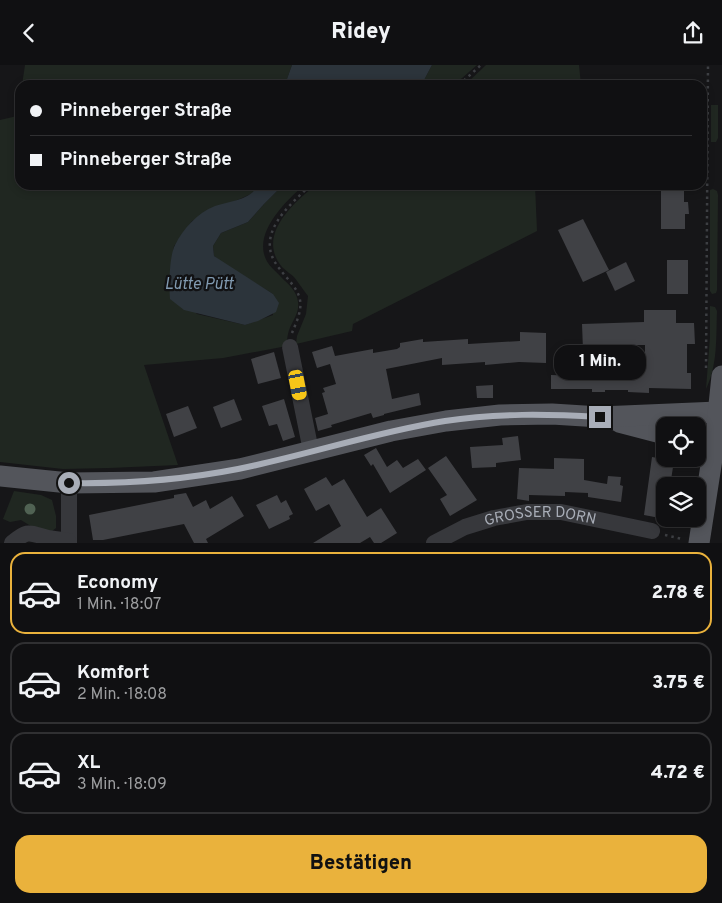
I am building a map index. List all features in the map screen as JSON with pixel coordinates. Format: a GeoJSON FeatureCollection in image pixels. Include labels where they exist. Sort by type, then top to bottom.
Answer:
{"type":"FeatureCollection","features":[{"type":"Feature","properties":{"kind":"main road"},"geometry":{"type":"LineString","coordinates":[[700,543],[712,440],[718,412],[714,376]]}},
{"type":"Feature","properties":{"kind":"main road"},"geometry":{"type":"LineString","coordinates":[[0,476],[69,483],[154,482],[240,469],[391,431],[446,421],[500,415],[552,414],[600,417],[718,412]]}},
{"type":"Feature","properties":{"kind":"main road"},"geometry":{"type":"LineString","coordinates":[[600,417],[656,433]]}},
{"type":"Feature","properties":{"kind":"street"},"geometry":{"type":"LineString","coordinates":[[290,347],[311,451]]}},
{"type":"Feature","properties":{"kind":"street"},"geometry":{"type":"LineString","coordinates":[[12,543],[22,535],[33,533],[69,542],[69,483]]}},
{"type":"Feature","properties":{"kind":"street","name":"GROSSER DORN"},"geometry":{"type":"LineString","coordinates":[[434,543],[465,527],[494,518],[528,512],[560,512],[652,531]]}},
{"type":"Feature","properties":{"kind":"path"},"geometry":{"type":"LineString","coordinates":[[464,80],[481,65]]}},
{"type":"Feature","properties":{"kind":"path"},"geometry":{"type":"LineString","coordinates":[[708,65],[714,376]]}},
{"type":"Feature","properties":{"kind":"path"},"geometry":{"type":"LineString","coordinates":[[290,347],[300,308],[300,299],[296,290],[275,264],[270,253],[272,230],[284,211],[306,190]]}},
{"type":"Feature","properties":{"kind":"shaded area"},"geometry":{"type":"Polygon","coordinates":[[[25,65],[292,65],[287,80],[23,80],[25,65]]]}},
{"type":"Feature","properties":{"kind":"shaded area"},"geometry":{"type":"Polygon","coordinates":[[[432,65],[477,65],[460,80],[424,80],[432,65]]]}},
{"type":"Feature","properties":{"kind":"shaded area"},"geometry":{"type":"Polygon","coordinates":[[[486,65],[579,65],[580,80],[470,80],[486,65]]]}},
{"type":"Feature","properties":{"kind":"shaded area"},"geometry":{"type":"Polygon","coordinates":[[[711,105],[718,105],[718,138],[716,142],[711,142],[711,105]]]}},
{"type":"Feature","properties":{"kind":"shaded area"},"geometry":{"type":"Polygon","coordinates":[[[15,116],[15,190],[256,190],[192,221],[174,246],[169,281],[197,314],[245,325],[273,315],[273,294],[221,262],[214,256],[213,246],[221,233],[248,222],[278,190],[299,190],[273,219],[264,241],[264,252],[268,263],[292,288],[297,298],[298,311],[289,330],[287,346],[223,358],[144,365],[178,465],[63,469],[0,462],[0,120],[15,116]]]}},
{"type":"Feature","properties":{"kind":"shaded area"},"geometry":{"type":"Polygon","coordinates":[[[310,190],[535,190],[537,231],[353,324],[352,331],[296,344],[297,336],[306,314],[308,296],[294,277],[282,267],[275,255],[273,244],[275,232],[281,221],[297,201],[310,190]]]}},
{"type":"Feature","properties":{"kind":"shaded area"},"geometry":{"type":"Polygon","coordinates":[[[710,190],[717,191],[718,195],[717,290],[716,293],[712,294],[710,291],[710,190]]]}},
{"type":"Feature","properties":{"kind":"shaded area"},"geometry":{"type":"Polygon","coordinates":[[[710,306],[715,307],[717,311],[716,340],[713,370],[706,389],[710,337],[710,306]]]}},
{"type":"Feature","properties":{"kind":"shaded area"},"geometry":{"type":"Polygon","coordinates":[[[14,491],[41,495],[52,500],[56,516],[56,528],[52,531],[34,528],[21,520],[10,522],[3,519],[14,491]]]}},
{"type":"Feature","properties":{"kind":"water"},"geometry":{"type":"Polygon","coordinates":[[[292,65],[432,65],[424,80],[287,79],[292,65]]]}},
{"type":"Feature","properties":{"kind":"water","name":"Lütte Pütt"},"geometry":{"type":"Polygon","coordinates":[[[255,190],[278,190],[248,222],[221,233],[213,246],[214,256],[273,294],[279,303],[276,312],[245,325],[184,310],[170,299],[171,264],[173,250],[178,239],[191,222],[208,209],[250,194],[255,190]]]}},
{"type":"Feature","properties":{"kind":"building"},"geometry":{"type":"Polygon","coordinates":[[[661,190],[684,190],[684,202],[688,202],[689,214],[685,214],[685,229],[661,229],[661,190]]]}},
{"type":"Feature","properties":{"kind":"building"},"geometry":{"type":"Polygon","coordinates":[[[583,219],[609,270],[583,282],[558,230],[583,219]]]}},
{"type":"Feature","properties":{"kind":"building"},"geometry":{"type":"Polygon","coordinates":[[[667,260],[688,260],[688,294],[667,294],[667,260]]]}},
{"type":"Feature","properties":{"kind":"building"},"geometry":{"type":"Polygon","coordinates":[[[626,262],[635,281],[615,291],[606,272],[626,262]]]}},
{"type":"Feature","properties":{"kind":"building"},"geometry":{"type":"Polygon","coordinates":[[[644,310],[676,310],[676,323],[694,323],[695,344],[687,344],[687,373],[691,373],[691,389],[649,388],[649,393],[628,392],[628,390],[592,392],[592,389],[551,389],[551,375],[584,376],[582,324],[644,322],[644,310]],[[614,345],[614,367],[645,368],[645,345],[614,345]]]}},
{"type":"Feature","properties":{"kind":"building"},"geometry":{"type":"Polygon","coordinates":[[[520,332],[546,333],[546,363],[519,362],[485,365],[485,362],[442,365],[442,358],[386,369],[392,399],[419,393],[421,405],[373,418],[371,413],[331,425],[332,427],[318,431],[315,418],[328,414],[322,393],[325,392],[323,388],[336,384],[330,364],[317,368],[312,352],[332,346],[335,356],[373,349],[373,353],[397,349],[400,347],[400,343],[423,339],[423,342],[468,339],[468,344],[520,341],[520,332]]]}},
{"type":"Feature","properties":{"kind":"building"},"geometry":{"type":"Polygon","coordinates":[[[274,352],[281,378],[258,384],[251,359],[274,352]]]}},
{"type":"Feature","properties":{"kind":"building"},"geometry":{"type":"Polygon","coordinates":[[[493,385],[493,398],[477,398],[476,386],[493,385]]]}},
{"type":"Feature","properties":{"kind":"building"},"geometry":{"type":"Polygon","coordinates":[[[234,399],[242,420],[221,428],[213,407],[234,399]]]}},
{"type":"Feature","properties":{"kind":"building"},"geometry":{"type":"Polygon","coordinates":[[[284,399],[295,437],[283,441],[277,424],[269,426],[262,406],[284,399]]]}},
{"type":"Feature","properties":{"kind":"building"},"geometry":{"type":"Polygon","coordinates":[[[188,406],[197,428],[174,437],[166,414],[188,406]]]}},
{"type":"Feature","properties":{"kind":"building"},"geometry":{"type":"Polygon","coordinates":[[[518,436],[521,460],[496,463],[496,467],[472,468],[470,447],[503,445],[502,438],[518,436]]]}},
{"type":"Feature","properties":{"kind":"building"},"geometry":{"type":"Polygon","coordinates":[[[376,448],[387,467],[397,460],[403,468],[418,459],[426,470],[390,493],[373,464],[371,466],[364,455],[376,448]]]}},
{"type":"Feature","properties":{"kind":"building"},"geometry":{"type":"Polygon","coordinates":[[[446,456],[477,500],[450,516],[440,499],[447,495],[428,468],[446,456]]]}},
{"type":"Feature","properties":{"kind":"building"},"geometry":{"type":"Polygon","coordinates":[[[652,457],[656,458],[656,467],[673,467],[671,477],[656,477],[656,517],[644,515],[652,457]]]}},
{"type":"Feature","properties":{"kind":"building"},"geometry":{"type":"Polygon","coordinates":[[[554,458],[584,459],[584,480],[607,484],[608,476],[621,477],[620,485],[623,486],[621,502],[588,497],[588,493],[565,492],[565,496],[529,495],[529,501],[517,499],[519,468],[554,469],[554,458]]]}},
{"type":"Feature","properties":{"kind":"building"},"geometry":{"type":"Polygon","coordinates":[[[326,477],[332,486],[344,479],[367,517],[381,508],[397,533],[381,543],[374,543],[370,537],[360,543],[313,543],[341,526],[329,504],[316,511],[304,489],[326,477]]]}},
{"type":"Feature","properties":{"kind":"building"},"geometry":{"type":"Polygon","coordinates":[[[186,493],[193,507],[206,500],[210,509],[232,496],[244,516],[206,539],[208,543],[194,543],[184,524],[103,540],[93,540],[89,515],[174,498],[174,495],[186,493]]]}},
{"type":"Feature","properties":{"kind":"building"},"geometry":{"type":"Polygon","coordinates":[[[277,495],[281,503],[286,500],[293,514],[289,516],[290,519],[269,529],[256,505],[277,495]]]}},
{"type":"Feature","properties":{"kind":"route"},"geometry":{"type":"LineString","coordinates":[[69,483],[154,482],[200,476],[240,469],[391,431],[446,421],[500,415],[552,414],[600,417]]}}]}
